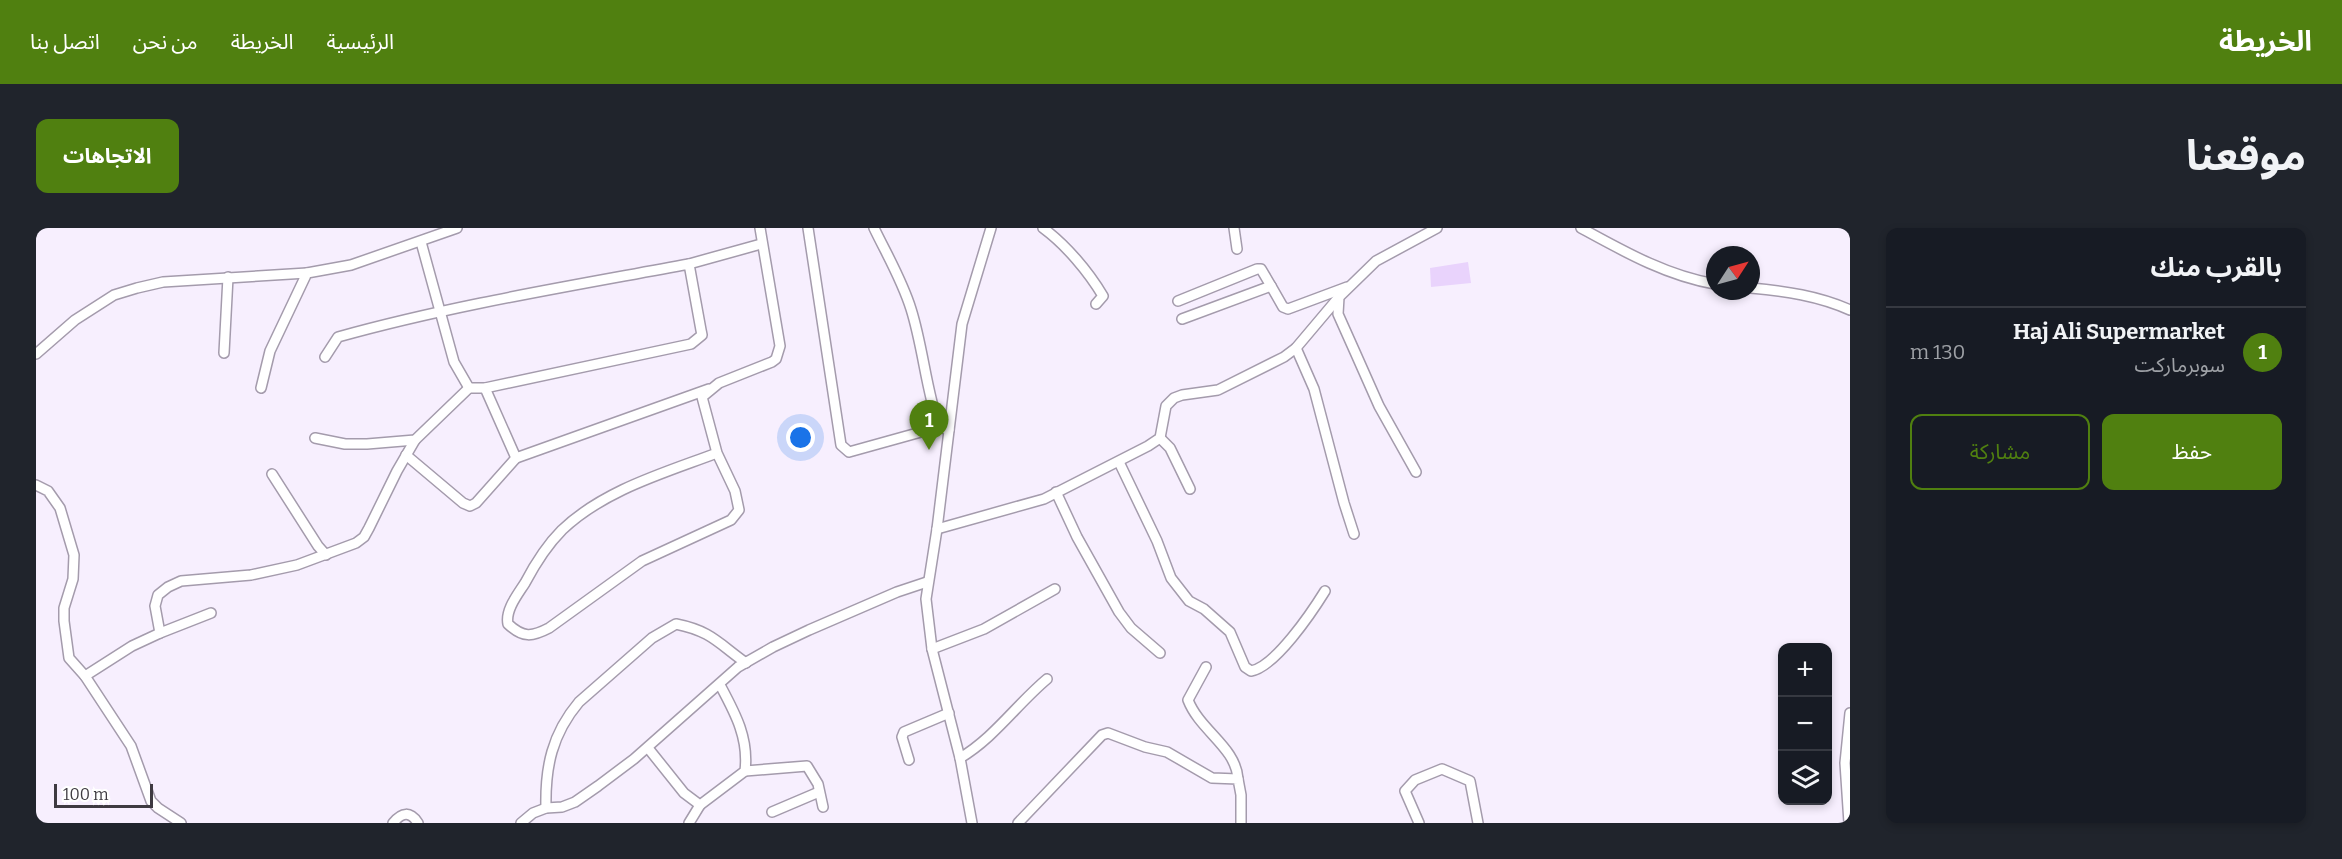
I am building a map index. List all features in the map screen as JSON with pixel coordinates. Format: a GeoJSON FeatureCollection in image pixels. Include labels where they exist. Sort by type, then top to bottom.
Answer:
{"type":"FeatureCollection","features":[{"type":"Feature","properties":{"kind":"street"},"geometry":{"type":"LineString","coordinates":[[36,354],[75,320],[114,295],[163,282],[307,273],[351,265],[421,242],[442,230],[457,228]]}},
{"type":"Feature","properties":{"kind":"street"},"geometry":{"type":"LineString","coordinates":[[717,453],[613,495],[573,521],[549,545],[533,569],[508,614],[508,624],[525,636],[535,635],[549,628],[642,561],[731,520],[739,510],[738,501],[717,453],[702,398],[726,379],[772,362],[779,353],[780,346],[760,228]]}},
{"type":"Feature","properties":{"kind":"street"},"geometry":{"type":"LineString","coordinates":[[808,228],[841,445],[849,452],[939,428],[949,430]]}},
{"type":"Feature","properties":{"kind":"street"},"geometry":{"type":"LineString","coordinates":[[874,228],[900,277],[912,311],[939,428]]}},
{"type":"Feature","properties":{"kind":"street"},"geometry":{"type":"LineString","coordinates":[[972,823],[960,758],[932,650],[926,614],[927,582],[937,529],[962,324],[992,228]]}},
{"type":"Feature","properties":{"kind":"street"},"geometry":{"type":"LineString","coordinates":[[1043,228],[1095,283],[1103,296],[1096,304]]}},
{"type":"Feature","properties":{"kind":"street"},"geometry":{"type":"LineString","coordinates":[[1234,228],[1237,249]]}},
{"type":"Feature","properties":{"kind":"street"},"geometry":{"type":"LineString","coordinates":[[937,529],[1044,500],[1119,462],[1160,438],[1166,406],[1177,396],[1218,390],[1250,376],[1296,348],[1339,297],[1383,256],[1437,228]]}},
{"type":"Feature","properties":{"kind":"street"},"geometry":{"type":"LineString","coordinates":[[1581,228],[1609,244],[1670,272],[1706,282]]}},
{"type":"Feature","properties":{"kind":"street"},"geometry":{"type":"LineString","coordinates":[[421,242],[454,362],[469,388]]}},
{"type":"Feature","properties":{"kind":"street"},"geometry":{"type":"LineString","coordinates":[[325,357],[338,337],[440,310],[688,264],[761,244]]}},
{"type":"Feature","properties":{"kind":"street"},"geometry":{"type":"LineString","coordinates":[[160,633],[155,606],[158,595],[168,587],[181,581],[262,572],[297,565],[346,549],[364,537],[415,440],[469,388],[485,388],[692,344],[702,335],[688,264]]}},
{"type":"Feature","properties":{"kind":"street"},"geometry":{"type":"LineString","coordinates":[[1178,301],[1257,269],[1261,269],[1268,278],[1283,307],[1288,309],[1350,287]]}},
{"type":"Feature","properties":{"kind":"street"},"geometry":{"type":"LineString","coordinates":[[261,388],[270,351],[307,273]]}},
{"type":"Feature","properties":{"kind":"street"},"geometry":{"type":"LineString","coordinates":[[224,353],[228,277]]}},
{"type":"Feature","properties":{"kind":"street"},"geometry":{"type":"LineString","coordinates":[[1182,319],[1271,286]]}},
{"type":"Feature","properties":{"kind":"street"},"geometry":{"type":"LineString","coordinates":[[1760,289],[1789,292],[1850,310]]}},
{"type":"Feature","properties":{"kind":"street"},"geometry":{"type":"LineString","coordinates":[[1339,297],[1338,314],[1379,406],[1416,472]]}},
{"type":"Feature","properties":{"kind":"street"},"geometry":{"type":"LineString","coordinates":[[1296,348],[1314,389],[1354,534]]}},
{"type":"Feature","properties":{"kind":"street"},"geometry":{"type":"LineString","coordinates":[[485,388],[516,459]]}},
{"type":"Feature","properties":{"kind":"street"},"geometry":{"type":"LineString","coordinates":[[406,455],[463,503],[470,506],[516,459],[712,388]]}},
{"type":"Feature","properties":{"kind":"street"},"geometry":{"type":"LineString","coordinates":[[315,438],[345,444],[415,440]]}},
{"type":"Feature","properties":{"kind":"street"},"geometry":{"type":"LineString","coordinates":[[1160,438],[1170,448],[1190,489]]}},
{"type":"Feature","properties":{"kind":"street"},"geometry":{"type":"LineString","coordinates":[[1119,462],[1157,541],[1171,578],[1189,601],[1204,609],[1230,632],[1245,666],[1251,671],[1266,665],[1278,654],[1325,591]]}},
{"type":"Feature","properties":{"kind":"street"},"geometry":{"type":"LineString","coordinates":[[272,474],[326,555]]}},
{"type":"Feature","properties":{"kind":"street"},"geometry":{"type":"LineString","coordinates":[[36,485],[54,496],[66,524],[74,555],[73,579],[64,608],[69,658],[85,676],[131,746],[151,801],[181,823]]}},
{"type":"Feature","properties":{"kind":"street"},"geometry":{"type":"LineString","coordinates":[[1056,492],[1077,537],[1119,612],[1131,628],[1160,653]]}},
{"type":"Feature","properties":{"kind":"street"},"geometry":{"type":"LineString","coordinates":[[521,823],[532,813],[575,802],[648,747],[738,667],[809,630],[897,592],[927,582]]}},
{"type":"Feature","properties":{"kind":"street"},"geometry":{"type":"LineString","coordinates":[[932,650],[984,629],[1055,589]]}},
{"type":"Feature","properties":{"kind":"street"},"geometry":{"type":"LineString","coordinates":[[85,676],[132,646],[211,613]]}},
{"type":"Feature","properties":{"kind":"street"},"geometry":{"type":"LineString","coordinates":[[546,808],[545,780],[552,750],[570,712],[652,638],[676,624],[697,628],[713,637],[746,663]]}},
{"type":"Feature","properties":{"kind":"street"},"geometry":{"type":"LineString","coordinates":[[1206,667],[1188,700],[1191,708],[1218,744],[1230,753],[1237,768],[1241,795],[1241,823]]}},
{"type":"Feature","properties":{"kind":"street"},"geometry":{"type":"LineString","coordinates":[[960,758],[979,747],[1030,692],[1047,679]]}},
{"type":"Feature","properties":{"kind":"street"},"geometry":{"type":"LineString","coordinates":[[720,685],[738,720],[747,757],[746,771]]}},
{"type":"Feature","properties":{"kind":"street"},"geometry":{"type":"LineString","coordinates":[[909,760],[902,737],[904,732],[949,713]]}},
{"type":"Feature","properties":{"kind":"street"},"geometry":{"type":"LineString","coordinates":[[1849,823],[1845,763],[1850,713]]}},
{"type":"Feature","properties":{"kind":"street"},"geometry":{"type":"LineString","coordinates":[[1018,823],[1105,733],[1118,735],[1145,747],[1167,752],[1212,778],[1238,779]]}},
{"type":"Feature","properties":{"kind":"street"},"geometry":{"type":"LineString","coordinates":[[648,747],[684,793],[700,805]]}},
{"type":"Feature","properties":{"kind":"street"},"geometry":{"type":"LineString","coordinates":[[689,823],[700,805],[746,771],[807,766],[818,784],[823,807]]}},
{"type":"Feature","properties":{"kind":"street"},"geometry":{"type":"LineString","coordinates":[[1419,823],[1406,791],[1415,780],[1442,769],[1470,781],[1478,823]]}},
{"type":"Feature","properties":{"kind":"street"},"geometry":{"type":"LineString","coordinates":[[772,812],[819,792]]}},
{"type":"Feature","properties":{"kind":"street"},"geometry":{"type":"LineString","coordinates":[[393,823],[407,813],[418,823]]}},
{"type":"Feature","properties":{"kind":"shaded area"},"geometry":{"type":"Polygon","coordinates":[[[1468,262],[1471,283],[1431,287],[1430,268],[1468,262]]]}},
{"type":"Feature","properties":{"kind":"place","name":"Haj Ali Supermarket"},"geometry":{"type":"Point","coordinates":[929,450]}}]}
